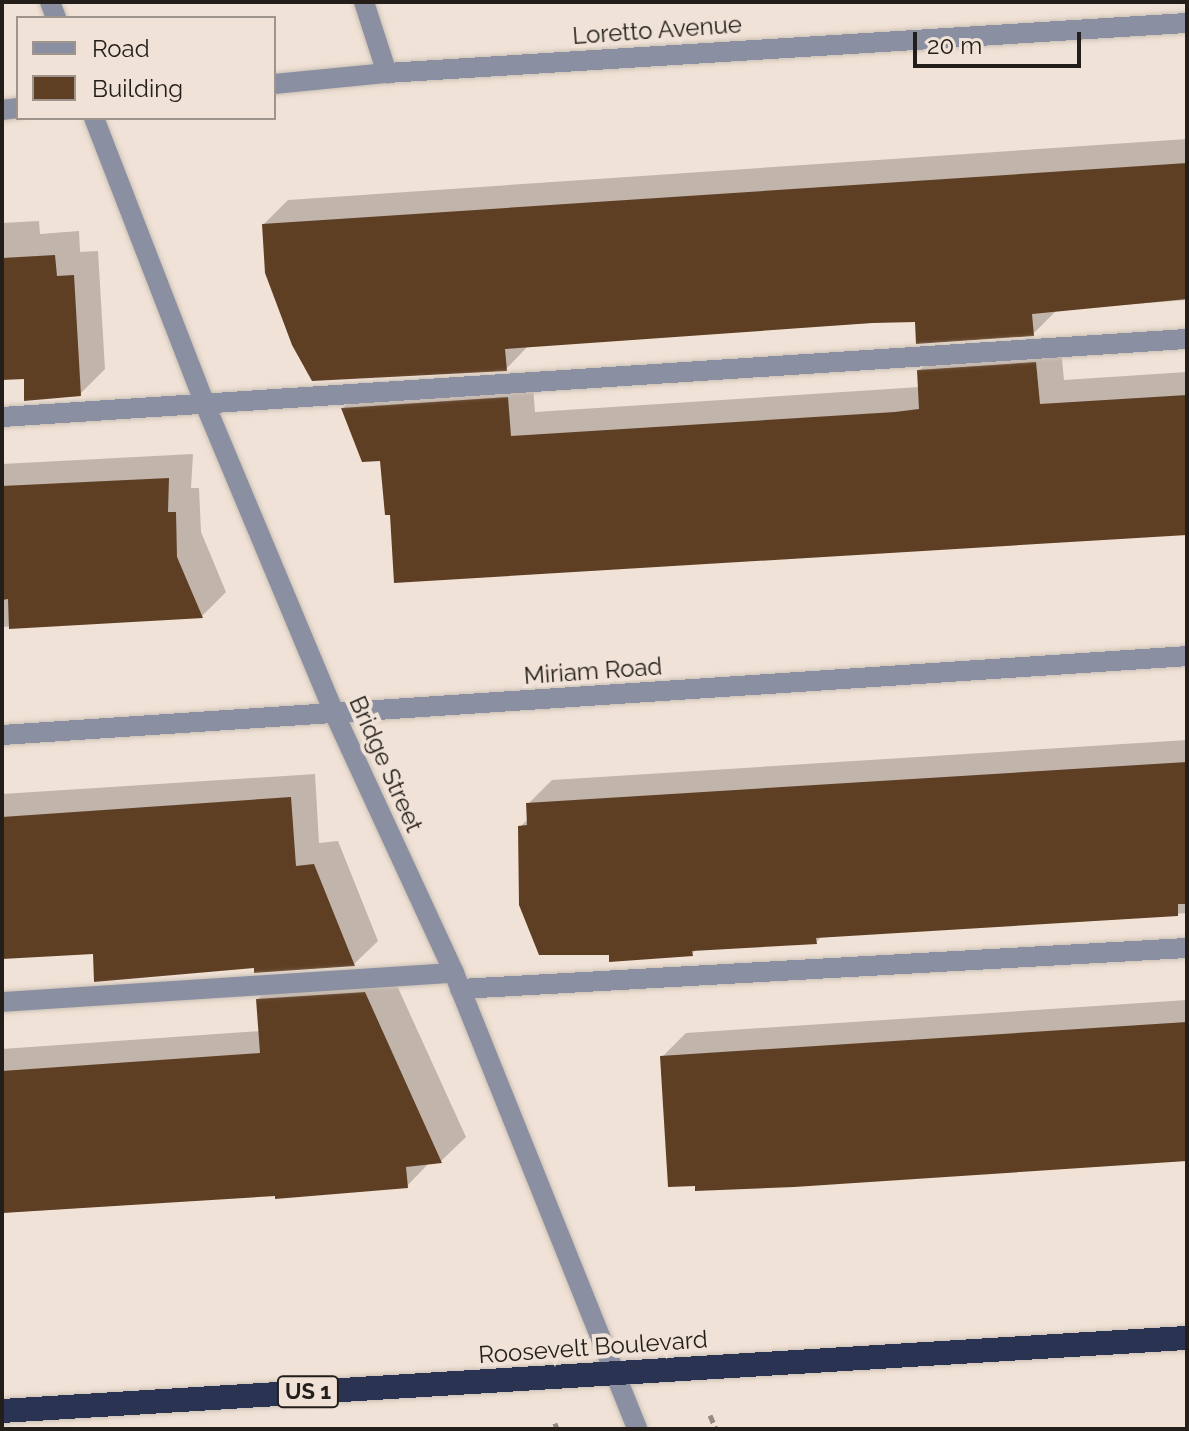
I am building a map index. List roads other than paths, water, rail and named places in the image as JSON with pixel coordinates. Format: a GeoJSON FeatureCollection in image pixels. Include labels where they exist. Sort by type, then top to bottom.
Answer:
{"type":"FeatureCollection","features":[{"type":"Feature","properties":{"kind":"highway","name":"Roosevelt Boulevard"},"geometry":{"type":"LineString","coordinates":[[2,1411],[1187,1338]]}},
{"type":"Feature","properties":{"kind":"highway"},"geometry":{"type":"LineString","coordinates":[[2,1426],[56,1408]]}},
{"type":"Feature","properties":{"kind":"street"},"geometry":{"type":"LineString","coordinates":[[364,2],[387,73]]}},
{"type":"Feature","properties":{"kind":"street","name":"Loretto Avenue"},"geometry":{"type":"LineString","coordinates":[[276,84],[387,73],[1187,23]]}},
{"type":"Feature","properties":{"kind":"street","name":"Bridge Street"},"geometry":{"type":"LineString","coordinates":[[95,120],[205,404],[335,715],[457,981],[637,1429]]}},
{"type":"Feature","properties":{"kind":"street"},"geometry":{"type":"LineString","coordinates":[[2,417],[1187,339]]}},
{"type":"Feature","properties":{"kind":"street","name":"Miriam Road"},"geometry":{"type":"LineString","coordinates":[[2,735],[1187,656]]}},
{"type":"Feature","properties":{"kind":"street"},"geometry":{"type":"LineString","coordinates":[[2,1002],[1187,948]]}}]}
